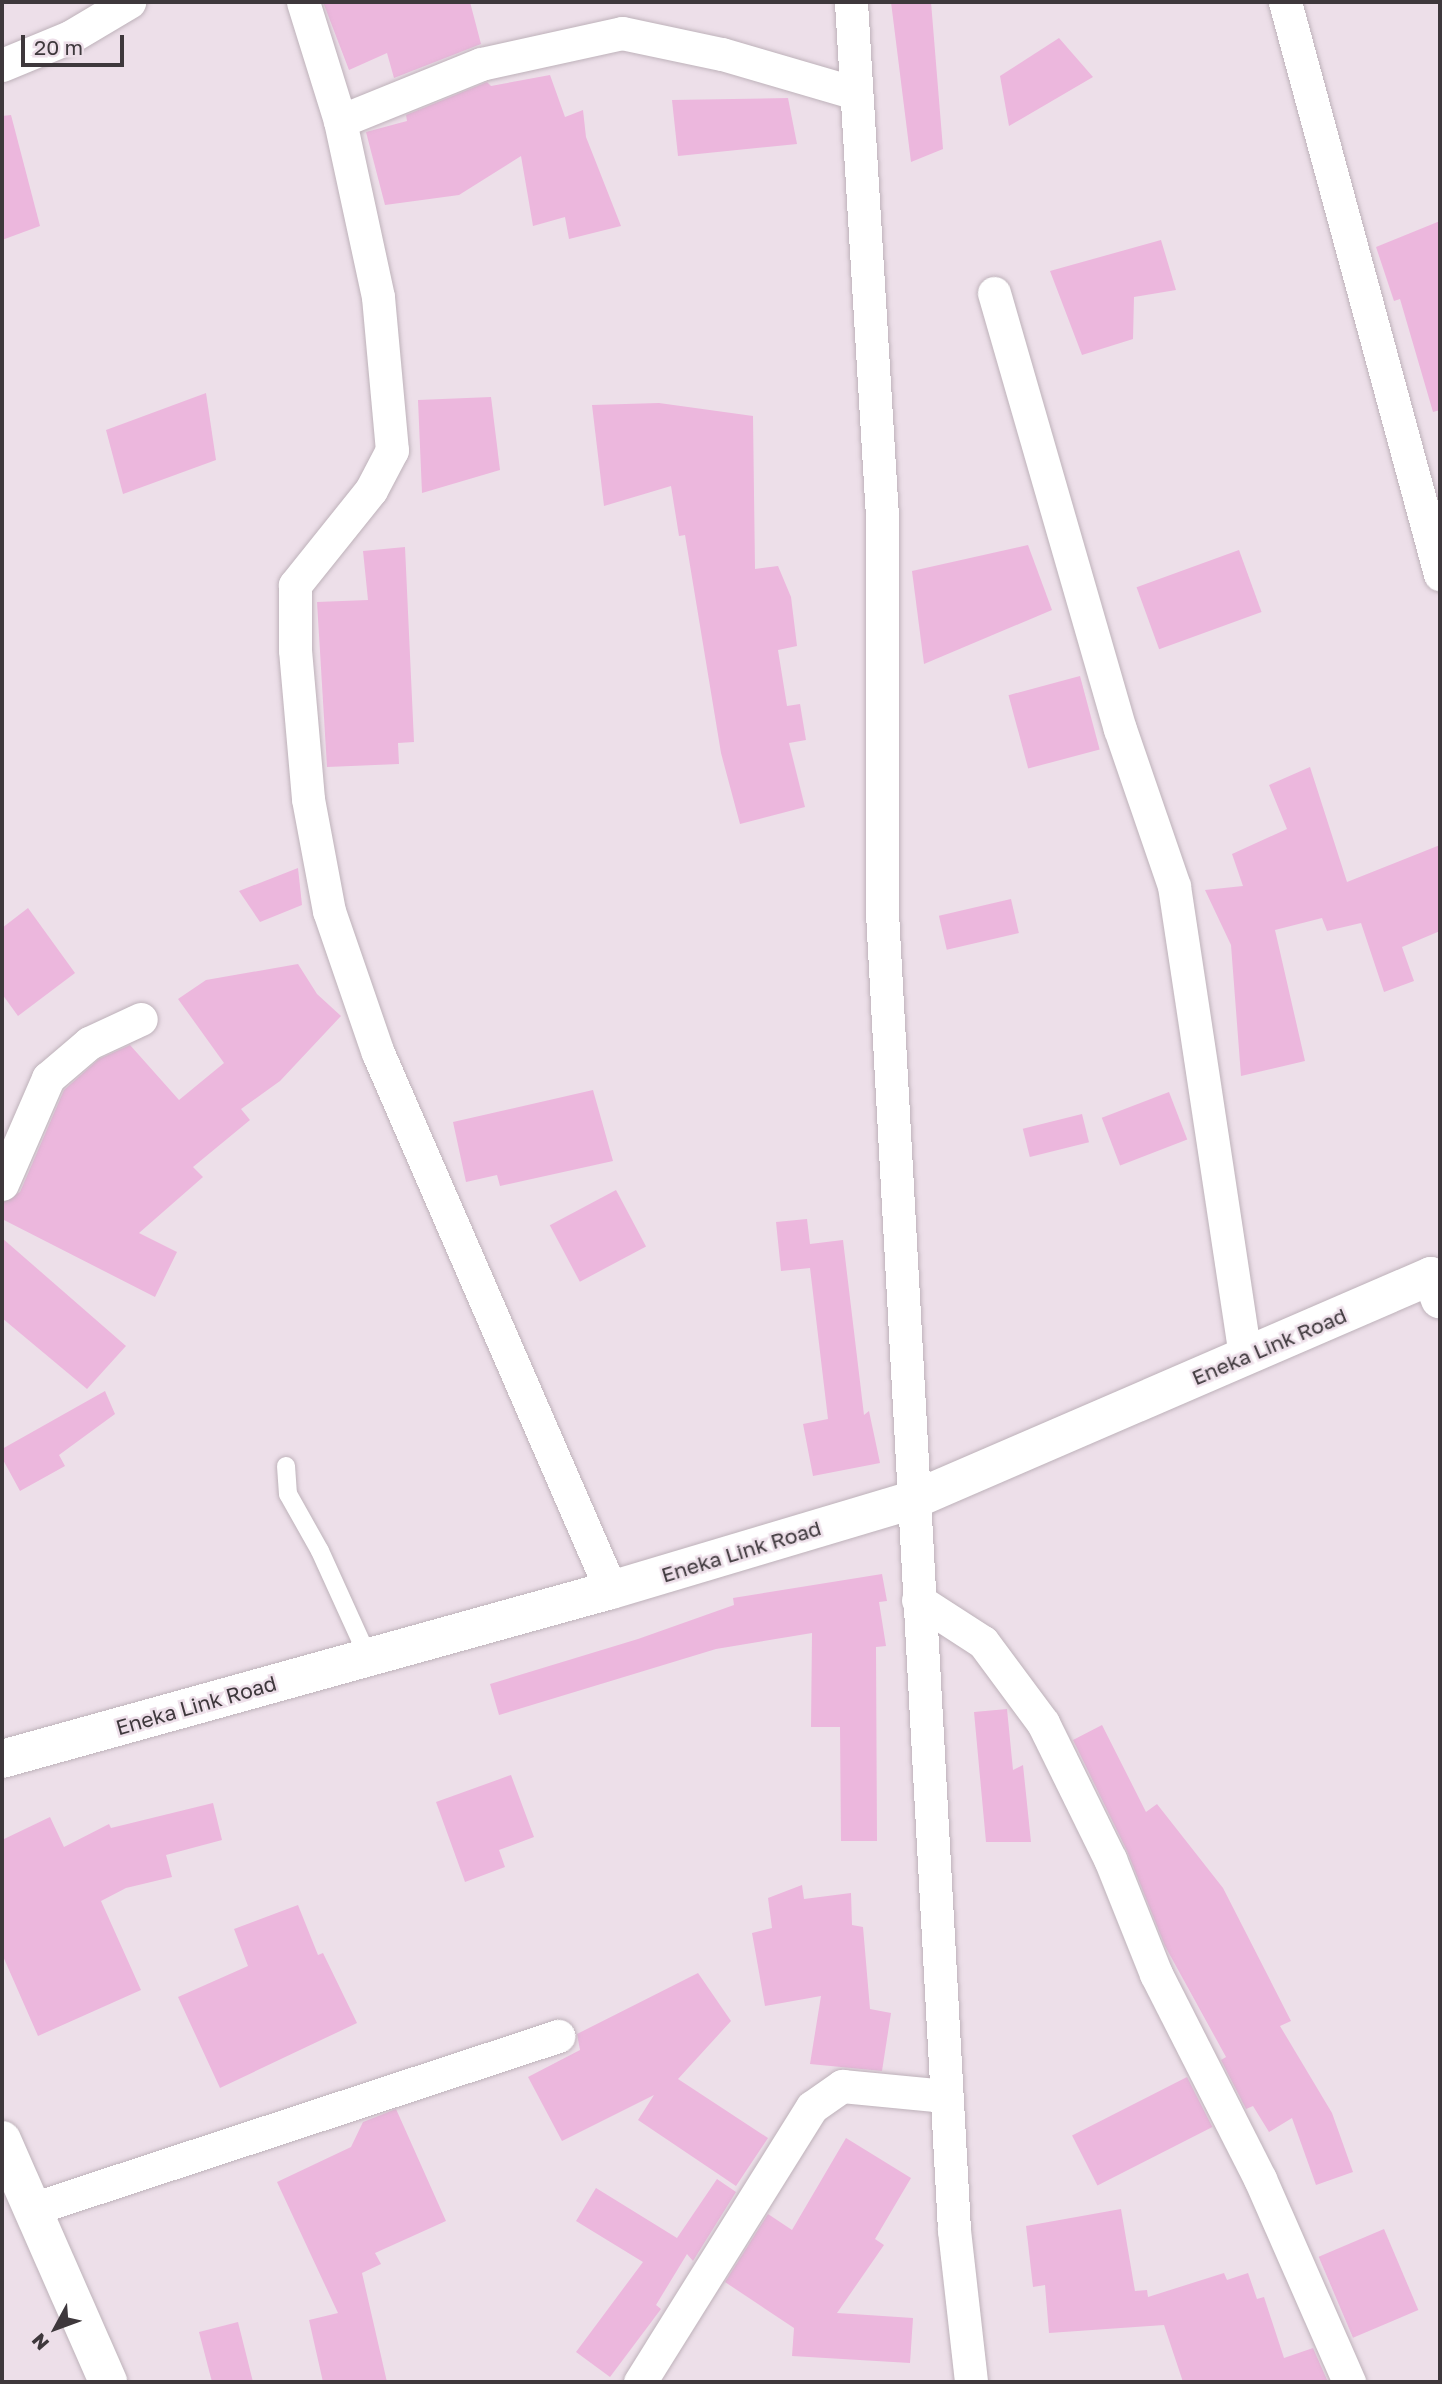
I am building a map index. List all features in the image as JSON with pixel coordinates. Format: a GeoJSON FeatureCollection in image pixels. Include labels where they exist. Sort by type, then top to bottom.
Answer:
{"type":"FeatureCollection","features":[{"type":"Feature","properties":{"kind":"street"},"geometry":{"type":"LineString","coordinates":[[2,65],[70,37],[129,2]]}},
{"type":"Feature","properties":{"kind":"street"},"geometry":{"type":"LineString","coordinates":[[303,2],[340,121],[378,297],[392,450],[371,490],[295,585],[295,650],[308,799],[329,911],[378,1053],[611,1590]]}},
{"type":"Feature","properties":{"kind":"street"},"geometry":{"type":"LineString","coordinates":[[851,2],[883,516],[882,913],[954,2230],[971,2382]]}},
{"type":"Feature","properties":{"kind":"street"},"geometry":{"type":"LineString","coordinates":[[1285,2],[1440,573]]}},
{"type":"Feature","properties":{"kind":"street"},"geometry":{"type":"LineString","coordinates":[[340,121],[481,64],[622,33],[723,54],[856,93]]}},
{"type":"Feature","properties":{"kind":"street"},"geometry":{"type":"LineString","coordinates":[[994,293],[1120,729],[1174,886],[1245,1356]]}},
{"type":"Feature","properties":{"kind":"street"},"geometry":{"type":"LineString","coordinates":[[2,1184],[48,1078],[89,1043],[141,1019]]}},
{"type":"Feature","properties":{"kind":"street","name":"Eneka Link Road"},"geometry":{"type":"LineString","coordinates":[[2,1759],[611,1590],[913,1500],[1245,1356],[1437,1282]]}},
{"type":"Feature","properties":{"kind":"street"},"geometry":{"type":"LineString","coordinates":[[918,1600],[983,1642],[1043,1723],[1110,1859],[1156,1974],[1260,2179],[1349,2382]]}},
{"type":"Feature","properties":{"kind":"street"},"geometry":{"type":"LineString","coordinates":[[35,2208],[558,2036]]}},
{"type":"Feature","properties":{"kind":"street"},"geometry":{"type":"LineString","coordinates":[[640,2382],[812,2107],[842,2086],[946,2096]]}},
{"type":"Feature","properties":{"kind":"street"},"geometry":{"type":"LineString","coordinates":[[2,2140],[35,2208],[108,2382]]}},
{"type":"Feature","properties":{"kind":"lane"},"geometry":{"type":"LineString","coordinates":[[286,1466],[288,1494],[320,1550],[368,1657]]}},
{"type":"Feature","properties":{"kind":"building"},"geometry":{"type":"Polygon","coordinates":[[[323,2],[470,2],[481,44],[394,78],[387,53],[349,70],[323,2]]]}},
{"type":"Feature","properties":{"kind":"building"},"geometry":{"type":"Polygon","coordinates":[[[891,2],[931,2],[943,149],[911,162],[891,2]]]}},
{"type":"Feature","properties":{"kind":"building"},"geometry":{"type":"Polygon","coordinates":[[[1059,38],[1093,77],[1009,126],[1000,76],[1059,38]]]}},
{"type":"Feature","properties":{"kind":"building"},"geometry":{"type":"Polygon","coordinates":[[[550,75],[565,117],[583,110],[586,137],[621,226],[569,239],[565,217],[533,226],[521,156],[459,195],[385,205],[366,132],[407,121],[406,115],[487,82],[491,86],[550,75]]]}},
{"type":"Feature","properties":{"kind":"building"},"geometry":{"type":"Polygon","coordinates":[[[788,98],[797,144],[678,156],[672,100],[788,98]]]}},
{"type":"Feature","properties":{"kind":"building"},"geometry":{"type":"Polygon","coordinates":[[[11,115],[40,226],[2,240],[2,116],[11,115]]]}},
{"type":"Feature","properties":{"kind":"building"},"geometry":{"type":"Polygon","coordinates":[[[1440,221],[1440,410],[1433,412],[1400,299],[1394,301],[1376,247],[1440,221]]]}},
{"type":"Feature","properties":{"kind":"building"},"geometry":{"type":"Polygon","coordinates":[[[1161,240],[1176,290],[1134,297],[1133,339],[1082,355],[1050,271],[1161,240]]]}},
{"type":"Feature","properties":{"kind":"building"},"geometry":{"type":"Polygon","coordinates":[[[206,393],[216,460],[123,494],[106,430],[206,393]]]}},
{"type":"Feature","properties":{"kind":"building"},"geometry":{"type":"Polygon","coordinates":[[[491,397],[500,470],[422,493],[418,400],[491,397]]]}},
{"type":"Feature","properties":{"kind":"building"},"geometry":{"type":"Polygon","coordinates":[[[659,403],[753,416],[755,569],[778,566],[791,597],[797,646],[778,650],[787,706],[800,704],[806,740],[789,743],[805,807],[740,824],[721,753],[685,535],[679,536],[671,486],[604,506],[592,405],[659,403]]]}},
{"type":"Feature","properties":{"kind":"building"},"geometry":{"type":"Polygon","coordinates":[[[1028,545],[1052,610],[924,664],[912,571],[1028,545]]]}},
{"type":"Feature","properties":{"kind":"building"},"geometry":{"type":"Polygon","coordinates":[[[405,547],[414,742],[398,743],[399,764],[327,767],[317,602],[368,600],[363,551],[405,547]]]}},
{"type":"Feature","properties":{"kind":"building"},"geometry":{"type":"Polygon","coordinates":[[[1239,550],[1262,612],[1159,649],[1137,587],[1239,550]]]}},
{"type":"Feature","properties":{"kind":"building"},"geometry":{"type":"Polygon","coordinates":[[[1080,676],[1100,749],[1028,769],[1009,695],[1080,676]]]}},
{"type":"Feature","properties":{"kind":"building"},"geometry":{"type":"Polygon","coordinates":[[[1310,767],[1347,882],[1440,845],[1440,931],[1402,947],[1414,981],[1384,992],[1361,923],[1327,931],[1322,918],[1275,930],[1305,1061],[1241,1076],[1231,945],[1205,890],[1243,886],[1232,854],[1287,829],[1269,785],[1310,767]]]}},
{"type":"Feature","properties":{"kind":"building"},"geometry":{"type":"Polygon","coordinates":[[[298,868],[302,905],[260,922],[239,891],[298,868]]]}},
{"type":"Feature","properties":{"kind":"building"},"geometry":{"type":"Polygon","coordinates":[[[1011,899],[1019,933],[947,950],[939,916],[1011,899]]]}},
{"type":"Feature","properties":{"kind":"building"},"geometry":{"type":"Polygon","coordinates":[[[28,908],[75,973],[18,1016],[2,994],[2,928],[28,908]]]}},
{"type":"Feature","properties":{"kind":"building"},"geometry":{"type":"Polygon","coordinates":[[[298,964],[317,994],[341,1016],[280,1081],[241,1109],[250,1120],[193,1167],[203,1177],[139,1233],[177,1252],[155,1297],[2,1219],[2,1203],[20,1192],[64,1090],[99,1059],[130,1045],[179,1100],[224,1063],[178,999],[206,980],[298,964]]]}},
{"type":"Feature","properties":{"kind":"building"},"geometry":{"type":"Polygon","coordinates":[[[593,1090],[613,1161],[500,1186],[497,1175],[466,1182],[453,1122],[593,1090]]]}},
{"type":"Feature","properties":{"kind":"building"},"geometry":{"type":"Polygon","coordinates":[[[1169,1092],[1187,1140],[1120,1165],[1102,1118],[1169,1092]]]}},
{"type":"Feature","properties":{"kind":"building"},"geometry":{"type":"Polygon","coordinates":[[[1082,1114],[1089,1142],[1030,1157],[1023,1129],[1082,1114]]]}},
{"type":"Feature","properties":{"kind":"building"},"geometry":{"type":"Polygon","coordinates":[[[616,1190],[646,1247],[580,1282],[550,1225],[616,1190]]]}},
{"type":"Feature","properties":{"kind":"building"},"geometry":{"type":"Polygon","coordinates":[[[807,1219],[810,1244],[843,1240],[864,1415],[869,1411],[880,1463],[813,1476],[803,1424],[828,1419],[810,1268],[781,1271],[776,1222],[807,1219]]]}},
{"type":"Feature","properties":{"kind":"building"},"geometry":{"type":"Polygon","coordinates":[[[2,1238],[126,1346],[87,1389],[2,1318],[2,1238]]]}},
{"type":"Feature","properties":{"kind":"building"},"geometry":{"type":"Polygon","coordinates":[[[105,1391],[115,1414],[59,1455],[65,1466],[20,1491],[2,1458],[2,1449],[105,1391]]]}},
{"type":"Feature","properties":{"kind":"building"},"geometry":{"type":"Polygon","coordinates":[[[882,1574],[887,1601],[879,1602],[886,1646],[876,1647],[877,1841],[841,1841],[840,1727],[811,1727],[812,1633],[716,1649],[499,1715],[490,1684],[638,1639],[734,1605],[733,1598],[882,1574]]]}},
{"type":"Feature","properties":{"kind":"building"},"geometry":{"type":"Polygon","coordinates":[[[1007,1709],[1013,1770],[1023,1765],[1031,1842],[986,1842],[974,1712],[1007,1709]]]}},
{"type":"Feature","properties":{"kind":"building"},"geometry":{"type":"Polygon","coordinates":[[[1102,1725],[1146,1812],[1157,1804],[1223,1888],[1291,2021],[1280,2026],[1332,2113],[1353,2172],[1316,2185],[1292,2118],[1269,2132],[1253,2106],[1246,2109],[1221,2060],[1226,2057],[1165,1946],[1127,1851],[1073,1740],[1102,1725]]]}},
{"type":"Feature","properties":{"kind":"building"},"geometry":{"type":"Polygon","coordinates":[[[511,1775],[534,1837],[499,1850],[505,1867],[465,1882],[436,1802],[511,1775]]]}},
{"type":"Feature","properties":{"kind":"building"},"geometry":{"type":"Polygon","coordinates":[[[213,1803],[222,1840],[166,1855],[172,1877],[126,1888],[101,1901],[141,1990],[38,2036],[2,1954],[2,1840],[50,1817],[64,1847],[109,1824],[111,1828],[213,1803]]]}},
{"type":"Feature","properties":{"kind":"building"},"geometry":{"type":"Polygon","coordinates":[[[802,1885],[804,1899],[851,1893],[852,1925],[863,1927],[870,2009],[891,2013],[882,2071],[810,2064],[821,1996],[765,2006],[752,1933],[772,1928],[768,1898],[802,1885]]]}},
{"type":"Feature","properties":{"kind":"building"},"geometry":{"type":"Polygon","coordinates":[[[298,1905],[318,1955],[323,1953],[357,2023],[220,2088],[178,1997],[248,1966],[234,1929],[298,1905]]]}},
{"type":"Feature","properties":{"kind":"building"},"geometry":{"type":"Polygon","coordinates":[[[698,1973],[731,2021],[678,2079],[768,2138],[736,2186],[638,2120],[654,2095],[562,2141],[528,2077],[580,2050],[577,2034],[698,1973]]]}},
{"type":"Feature","properties":{"kind":"building"},"geometry":{"type":"Polygon","coordinates":[[[1187,2077],[1212,2127],[1097,2185],[1072,2136],[1187,2077]]]}},
{"type":"Feature","properties":{"kind":"building"},"geometry":{"type":"Polygon","coordinates":[[[396,2109],[446,2221],[375,2253],[381,2264],[362,2273],[387,2382],[323,2382],[309,2320],[338,2313],[277,2182],[351,2147],[363,2122],[396,2109]]]}},
{"type":"Feature","properties":{"kind":"building"},"geometry":{"type":"Polygon","coordinates":[[[846,2138],[911,2178],[875,2239],[884,2245],[837,2313],[913,2318],[910,2363],[792,2356],[794,2328],[725,2282],[768,2214],[792,2230],[846,2138]]]}},
{"type":"Feature","properties":{"kind":"building"},"geometry":{"type":"Polygon","coordinates":[[[717,2179],[736,2192],[693,2261],[687,2254],[656,2305],[661,2309],[610,2377],[576,2352],[643,2262],[576,2221],[596,2188],[677,2238],[717,2179]]]}},
{"type":"Feature","properties":{"kind":"building"},"geometry":{"type":"Polygon","coordinates":[[[1121,2209],[1135,2291],[1147,2290],[1148,2297],[1224,2273],[1227,2280],[1248,2273],[1257,2299],[1264,2297],[1284,2358],[1313,2348],[1328,2382],[1183,2382],[1164,2325],[1049,2333],[1045,2285],[1033,2287],[1026,2226],[1121,2209]]]}},
{"type":"Feature","properties":{"kind":"building"},"geometry":{"type":"Polygon","coordinates":[[[1384,2229],[1418,2310],[1353,2338],[1319,2257],[1384,2229]]]}},
{"type":"Feature","properties":{"kind":"building"},"geometry":{"type":"Polygon","coordinates":[[[238,2322],[253,2382],[212,2382],[199,2332],[238,2322]]]}}]}
